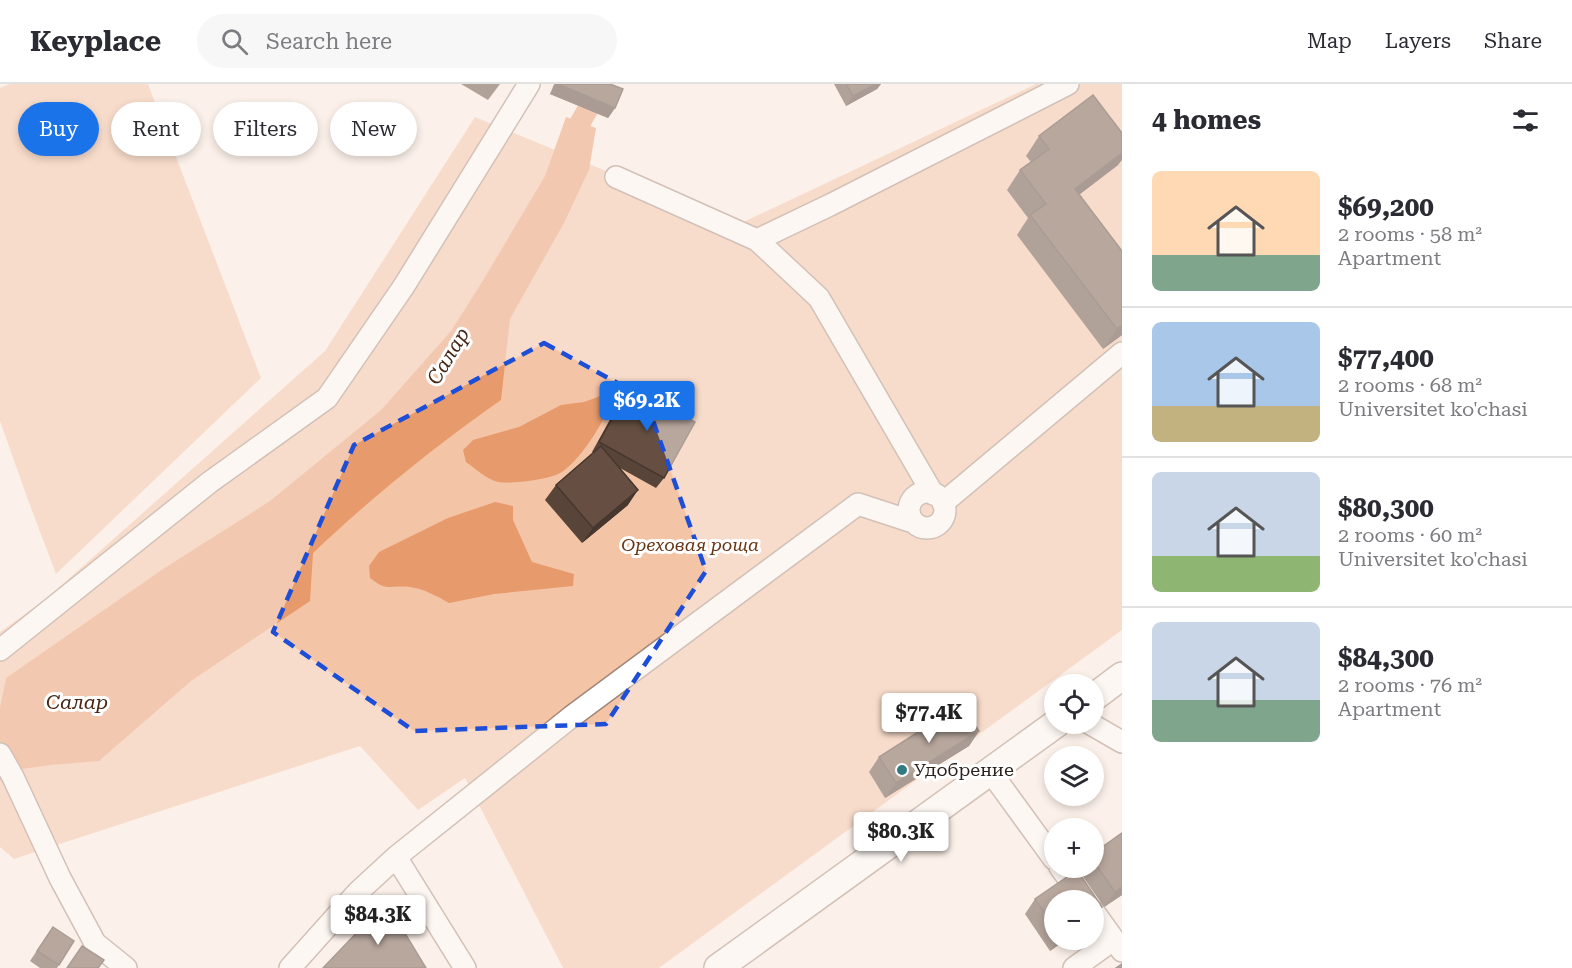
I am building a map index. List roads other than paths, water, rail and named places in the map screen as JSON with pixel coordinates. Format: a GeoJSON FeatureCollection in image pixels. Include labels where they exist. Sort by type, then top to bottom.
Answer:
{"type":"FeatureCollection","features":[{"type":"Feature","properties":{"kind":"main road"},"geometry":{"type":"LineString","coordinates":[[1104,690],[1122,676]]}},
{"type":"Feature","properties":{"kind":"main road"},"geometry":{"type":"LineString","coordinates":[[718,968],[1044,732]]}},
{"type":"Feature","properties":{"kind":"street"},"geometry":{"type":"LineString","coordinates":[[0,650],[210,482],[327,398],[404,286],[529,84]]}},
{"type":"Feature","properties":{"kind":"street"},"geometry":{"type":"LineString","coordinates":[[757,240],[1068,84]]}},
{"type":"Feature","properties":{"kind":"street"},"geometry":{"type":"LineString","coordinates":[[290,968],[358,892],[396,857],[571,717],[858,504],[925,528],[932,528],[943,518],[945,510],[819,298],[757,240],[616,177]]}},
{"type":"Feature","properties":{"kind":"street"},"geometry":{"type":"LineString","coordinates":[[938,498],[1122,353]]}},
{"type":"Feature","properties":{"kind":"street"},"geometry":{"type":"LineString","coordinates":[[1104,732],[1122,742]]}},
{"type":"Feature","properties":{"kind":"street"},"geometry":{"type":"LineString","coordinates":[[0,754],[60,878],[96,943],[126,968]]}},
{"type":"Feature","properties":{"kind":"street"},"geometry":{"type":"LineString","coordinates":[[990,771],[1044,845]]}},
{"type":"Feature","properties":{"kind":"street"},"geometry":{"type":"LineString","coordinates":[[396,857],[465,968]]}},
{"type":"Feature","properties":{"kind":"street"},"geometry":{"type":"LineString","coordinates":[[1074,968],[1118,945],[1104,926]]}},
{"type":"Feature","properties":{"kind":"water","name":"Салар"},"geometry":{"type":"Polygon","coordinates":[[[566,117],[596,128],[589,170],[564,223],[510,319],[501,400],[404,473],[313,553],[310,601],[191,681],[99,761],[0,772],[0,708],[6,678],[163,569],[270,501],[381,410],[451,331],[482,282],[545,176],[566,117]]]}},
{"type":"Feature","properties":{"kind":"water"},"geometry":{"type":"Polygon","coordinates":[[[606,394],[611,399],[598,429],[582,452],[558,474],[528,481],[498,482],[485,476],[466,462],[463,450],[473,440],[519,427],[561,405],[584,402],[606,394]]]}},
{"type":"Feature","properties":{"kind":"water"},"geometry":{"type":"Polygon","coordinates":[[[495,502],[513,506],[513,520],[532,562],[574,574],[573,586],[494,594],[449,603],[420,589],[385,586],[370,578],[369,566],[379,552],[448,518],[495,502]]]}},
{"type":"Feature","properties":{"kind":"waterway","name":"Салар"},"geometry":{"type":"LineString","coordinates":[[567,146],[602,84]]}},
{"type":"Feature","properties":{"kind":"place","name":"Удобрение"},"geometry":{"type":"Point","coordinates":[902,770]}},
{"type":"Feature","properties":{"kind":"park label","name":"Ореховая роща"},"geometry":{"type":"Point","coordinates":[690,545]}}]}
